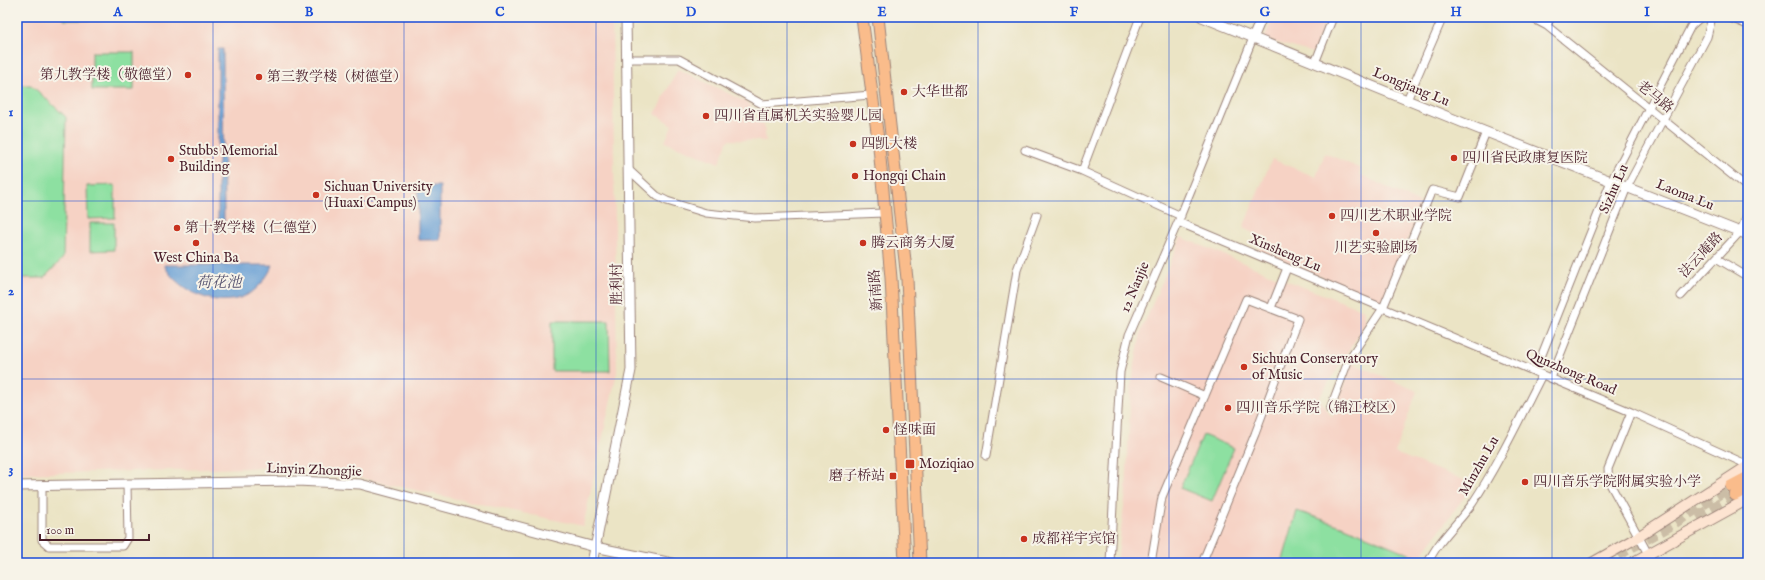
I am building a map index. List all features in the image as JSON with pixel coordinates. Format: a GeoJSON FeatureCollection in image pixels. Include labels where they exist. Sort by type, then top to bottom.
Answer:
{"type":"FeatureCollection","features":[{"type":"Feature","properties":{"kind":"main road","name":"新南路"},"geometry":{"type":"LineString","coordinates":[[862,17],[879,147],[891,282],[905,563]]}},
{"type":"Feature","properties":{"kind":"main road"},"geometry":{"type":"LineString","coordinates":[[878,17],[907,279],[920,563]]}},
{"type":"Feature","properties":{"kind":"main road"},"geometry":{"type":"LineString","coordinates":[[1592,563],[1638,537],[1748,465]]}},
{"type":"Feature","properties":{"kind":"main road"},"geometry":{"type":"LineString","coordinates":[[1748,477],[1733,491],[1748,488]]}},
{"type":"Feature","properties":{"kind":"main road"},"geometry":{"type":"LineString","coordinates":[[1632,563],[1650,559],[1748,499]]}},
{"type":"Feature","properties":{"kind":"street","name":"胜利村"},"geometry":{"type":"LineString","coordinates":[[592,563],[632,370],[626,17]]}},
{"type":"Feature","properties":{"kind":"street"},"geometry":{"type":"LineString","coordinates":[[1082,171],[1140,17]]}},
{"type":"Feature","properties":{"kind":"street","name":"Longjiang Lu"},"geometry":{"type":"LineString","coordinates":[[1202,17],[1611,181]]}},
{"type":"Feature","properties":{"kind":"street"},"geometry":{"type":"LineString","coordinates":[[1253,38],[1262,17]]}},
{"type":"Feature","properties":{"kind":"street"},"geometry":{"type":"LineString","coordinates":[[1315,63],[1332,17]]}},
{"type":"Feature","properties":{"kind":"street"},"geometry":{"type":"LineString","coordinates":[[1406,100],[1443,17]]}},
{"type":"Feature","properties":{"kind":"street","name":"老马路"},"geometry":{"type":"LineString","coordinates":[[1530,17],[1547,26],[1748,188]]}},
{"type":"Feature","properties":{"kind":"street"},"geometry":{"type":"LineString","coordinates":[[1547,26],[1551,17]]}},
{"type":"Feature","properties":{"kind":"street","name":"Sizhu Lu"},"geometry":{"type":"LineString","coordinates":[[1539,373],[1611,181],[1692,26],[1701,17]]}},
{"type":"Feature","properties":{"kind":"street","name":"Sizhu Lu"},"geometry":{"type":"LineString","coordinates":[[1551,378],[1627,187],[1706,37],[1712,17]]}},
{"type":"Feature","properties":{"kind":"street"},"geometry":{"type":"LineString","coordinates":[[1728,17],[1748,25]]}},
{"type":"Feature","properties":{"kind":"street","name":"12 Nanjie"},"geometry":{"type":"LineString","coordinates":[[1110,563],[1120,372],[1129,335],[1179,219],[1253,38]]}},
{"type":"Feature","properties":{"kind":"street"},"geometry":{"type":"LineString","coordinates":[[627,58],[679,59],[762,104],[871,95]]}},
{"type":"Feature","properties":{"kind":"street"},"geometry":{"type":"LineString","coordinates":[[1330,409],[1349,359],[1383,308],[1432,190],[1460,197],[1486,132]]}},
{"type":"Feature","properties":{"kind":"street","name":"Xinsheng Lu"},"geometry":{"type":"LineString","coordinates":[[1025,150],[1082,171],[1179,219],[1287,268],[1383,308]]}},
{"type":"Feature","properties":{"kind":"street"},"geometry":{"type":"LineString","coordinates":[[629,170],[657,196],[667,201],[706,213],[756,218],[884,213]]}},
{"type":"Feature","properties":{"kind":"street","name":"Laoma Lu"},"geometry":{"type":"LineString","coordinates":[[1611,181],[1744,233]]}},
{"type":"Feature","properties":{"kind":"street"},"geometry":{"type":"LineString","coordinates":[[1744,233],[1748,214]]}},
{"type":"Feature","properties":{"kind":"street"},"geometry":{"type":"LineString","coordinates":[[986,456],[1017,270],[1037,215]]}},
{"type":"Feature","properties":{"kind":"street","name":"法云庵路"},"geometry":{"type":"LineString","coordinates":[[1681,296],[1716,258],[1744,233]]}},
{"type":"Feature","properties":{"kind":"street"},"geometry":{"type":"LineString","coordinates":[[1716,258],[1748,277]]}},
{"type":"Feature","properties":{"kind":"street"},"geometry":{"type":"LineString","coordinates":[[1271,308],[1287,268]]}},
{"type":"Feature","properties":{"kind":"street"},"geometry":{"type":"LineString","coordinates":[[1150,563],[1162,498],[1246,299],[1298,319],[1255,434],[1202,563]]}},
{"type":"Feature","properties":{"kind":"street","name":"Qunzhong Road"},"geometry":{"type":"LineString","coordinates":[[1383,308],[1631,412],[1748,465]]}},
{"type":"Feature","properties":{"kind":"street","name":"Minzhu Lu"},"geometry":{"type":"LineString","coordinates":[[1428,563],[1435,551],[1471,506],[1490,475],[1539,373]]}},
{"type":"Feature","properties":{"kind":"street"},"geometry":{"type":"LineString","coordinates":[[1161,378],[1205,396]]}},
{"type":"Feature","properties":{"kind":"street"},"geometry":{"type":"LineString","coordinates":[[1631,412],[1608,469],[1609,482],[1650,559]]}},
{"type":"Feature","properties":{"kind":"street","name":"Linyin Zhongjie"},"geometry":{"type":"LineString","coordinates":[[17,486],[297,481],[360,484],[595,547],[672,563]]}},
{"type":"Feature","properties":{"kind":"street"},"geometry":{"type":"LineString","coordinates":[[42,486],[42,540],[49,546],[123,546],[128,538],[127,484]]}},
{"type":"Feature","properties":{"kind":"shaded area","name":"Sichuan University (Huaxi Campus)"},"geometry":{"type":"Polygon","coordinates":[[[17,17],[612,17],[617,372],[583,526],[327,471],[285,467],[17,474],[17,17]]]}},
{"type":"Feature","properties":{"kind":"shaded area"},"geometry":{"type":"Polygon","coordinates":[[[1273,17],[1327,17],[1313,53],[1264,39],[1273,17]]]}},
{"type":"Feature","properties":{"kind":"shaded area","name":"四川省直属机关实验婴儿园"},"geometry":{"type":"Polygon","coordinates":[[[678,69],[750,104],[754,118],[764,125],[766,141],[728,140],[719,163],[665,142],[672,125],[655,114],[678,69]]]}},
{"type":"Feature","properties":{"kind":"shaded area","name":"四川艺术职业学院"},"geometry":{"type":"Polygon","coordinates":[[[1325,153],[1361,169],[1359,174],[1420,203],[1408,240],[1381,302],[1258,250],[1263,238],[1243,228],[1272,159],[1316,177],[1325,153]]]}},
{"type":"Feature","properties":{"kind":"shaded area","name":"四川音乐学院（锦江校区）"},"geometry":{"type":"Polygon","coordinates":[[[1181,237],[1282,279],[1364,310],[1366,323],[1319,398],[1332,418],[1352,363],[1417,391],[1395,453],[1474,484],[1419,558],[1347,528],[1298,511],[1282,563],[1117,563],[1126,491],[1131,387],[1141,331],[1181,237]]]}},
{"type":"Feature","properties":{"kind":"green space"},"geometry":{"type":"Polygon","coordinates":[[[64,17],[135,17],[135,20],[64,20],[64,17]]]}},
{"type":"Feature","properties":{"kind":"green space"},"geometry":{"type":"Polygon","coordinates":[[[92,52],[134,52],[134,90],[92,90],[92,52]]]}},
{"type":"Feature","properties":{"kind":"green space"},"geometry":{"type":"Polygon","coordinates":[[[17,85],[31,85],[66,117],[63,258],[44,278],[17,278],[17,85]]]}},
{"type":"Feature","properties":{"kind":"green space"},"geometry":{"type":"Polygon","coordinates":[[[115,185],[115,218],[88,219],[87,186],[115,185]]]}},
{"type":"Feature","properties":{"kind":"green space"},"geometry":{"type":"Polygon","coordinates":[[[90,223],[114,223],[114,250],[90,251],[90,223]]]}},
{"type":"Feature","properties":{"kind":"green space"},"geometry":{"type":"Polygon","coordinates":[[[552,321],[609,321],[610,371],[552,371],[552,321]]]}},
{"type":"Feature","properties":{"kind":"green space"},"geometry":{"type":"Polygon","coordinates":[[[1203,435],[1234,448],[1212,501],[1180,488],[1203,435]]]}},
{"type":"Feature","properties":{"kind":"green space"},"geometry":{"type":"Polygon","coordinates":[[[1297,511],[1347,528],[1419,558],[1418,563],[1282,563],[1297,511]]]}},
{"type":"Feature","properties":{"kind":"water"},"geometry":{"type":"Polygon","coordinates":[[[218,49],[223,49],[224,230],[218,230],[218,49]]]}},
{"type":"Feature","properties":{"kind":"water"},"geometry":{"type":"Polygon","coordinates":[[[418,186],[440,186],[440,240],[418,240],[418,186]]]}},
{"type":"Feature","properties":{"kind":"water","name":"荷花池"},"geometry":{"type":"Polygon","coordinates":[[[164,265],[273,265],[264,280],[252,292],[241,298],[216,300],[191,292],[171,275],[164,265]]]}},
{"type":"Feature","properties":{"kind":"tunnel"},"geometry":{"type":"LineString","coordinates":[[1603,563],[1673,524],[1731,486]]}},
{"type":"Feature","properties":{"kind":"tunnel"},"geometry":{"type":"LineString","coordinates":[[1697,517],[1735,495]]}},
{"type":"Feature","properties":{"kind":"place","name":"第九教学楼（敬德堂）"},"geometry":{"type":"Point","coordinates":[188,75]}},
{"type":"Feature","properties":{"kind":"place","name":"第三教学楼（树德堂）"},"geometry":{"type":"Point","coordinates":[259,77]}},
{"type":"Feature","properties":{"kind":"place","name":"大华世都"},"geometry":{"type":"Point","coordinates":[904,92]}},
{"type":"Feature","properties":{"kind":"place","name":"四川省直属机关实验婴儿园"},"geometry":{"type":"Point","coordinates":[706,116]}},
{"type":"Feature","properties":{"kind":"place","name":"四凯大楼"},"geometry":{"type":"Point","coordinates":[853,144]}},
{"type":"Feature","properties":{"kind":"place","name":"四川省民政康复医院"},"geometry":{"type":"Point","coordinates":[1454,158]}},
{"type":"Feature","properties":{"kind":"place","name":"Stubbs Memorial Building"},"geometry":{"type":"Point","coordinates":[171,159]}},
{"type":"Feature","properties":{"kind":"place","name":"Hongqi Chain"},"geometry":{"type":"Point","coordinates":[855,176]}},
{"type":"Feature","properties":{"kind":"place","name":"Sichuan University (Huaxi Campus)"},"geometry":{"type":"Point","coordinates":[316,195]}},
{"type":"Feature","properties":{"kind":"place","name":"四川艺术职业学院"},"geometry":{"type":"Point","coordinates":[1332,216]}},
{"type":"Feature","properties":{"kind":"place","name":"第十教学楼（仁德堂）"},"geometry":{"type":"Point","coordinates":[177,228]}},
{"type":"Feature","properties":{"kind":"place","name":"川艺实验剧场"},"geometry":{"type":"Point","coordinates":[1376,233]}},
{"type":"Feature","properties":{"kind":"place","name":"West China Ba"},"geometry":{"type":"Point","coordinates":[196,243]}},
{"type":"Feature","properties":{"kind":"place","name":"腾云商务大厦"},"geometry":{"type":"Point","coordinates":[863,243]}},
{"type":"Feature","properties":{"kind":"place","name":"Sichuan Conservatory of Music"},"geometry":{"type":"Point","coordinates":[1244,367]}},
{"type":"Feature","properties":{"kind":"place","name":"四川音乐学院（锦江校区）"},"geometry":{"type":"Point","coordinates":[1228,408]}},
{"type":"Feature","properties":{"kind":"place","name":"怪味面"},"geometry":{"type":"Point","coordinates":[886,430]}},
{"type":"Feature","properties":{"kind":"place","name":"Moziqiao"},"geometry":{"type":"Point","coordinates":[910,464]}},
{"type":"Feature","properties":{"kind":"place","name":"磨子桥站"},"geometry":{"type":"Point","coordinates":[893,476]}},
{"type":"Feature","properties":{"kind":"place","name":"四川音乐学院附属实验小学"},"geometry":{"type":"Point","coordinates":[1525,482]}},
{"type":"Feature","properties":{"kind":"place","name":"成都祥宇宾馆"},"geometry":{"type":"Point","coordinates":[1024,539]}}]}
